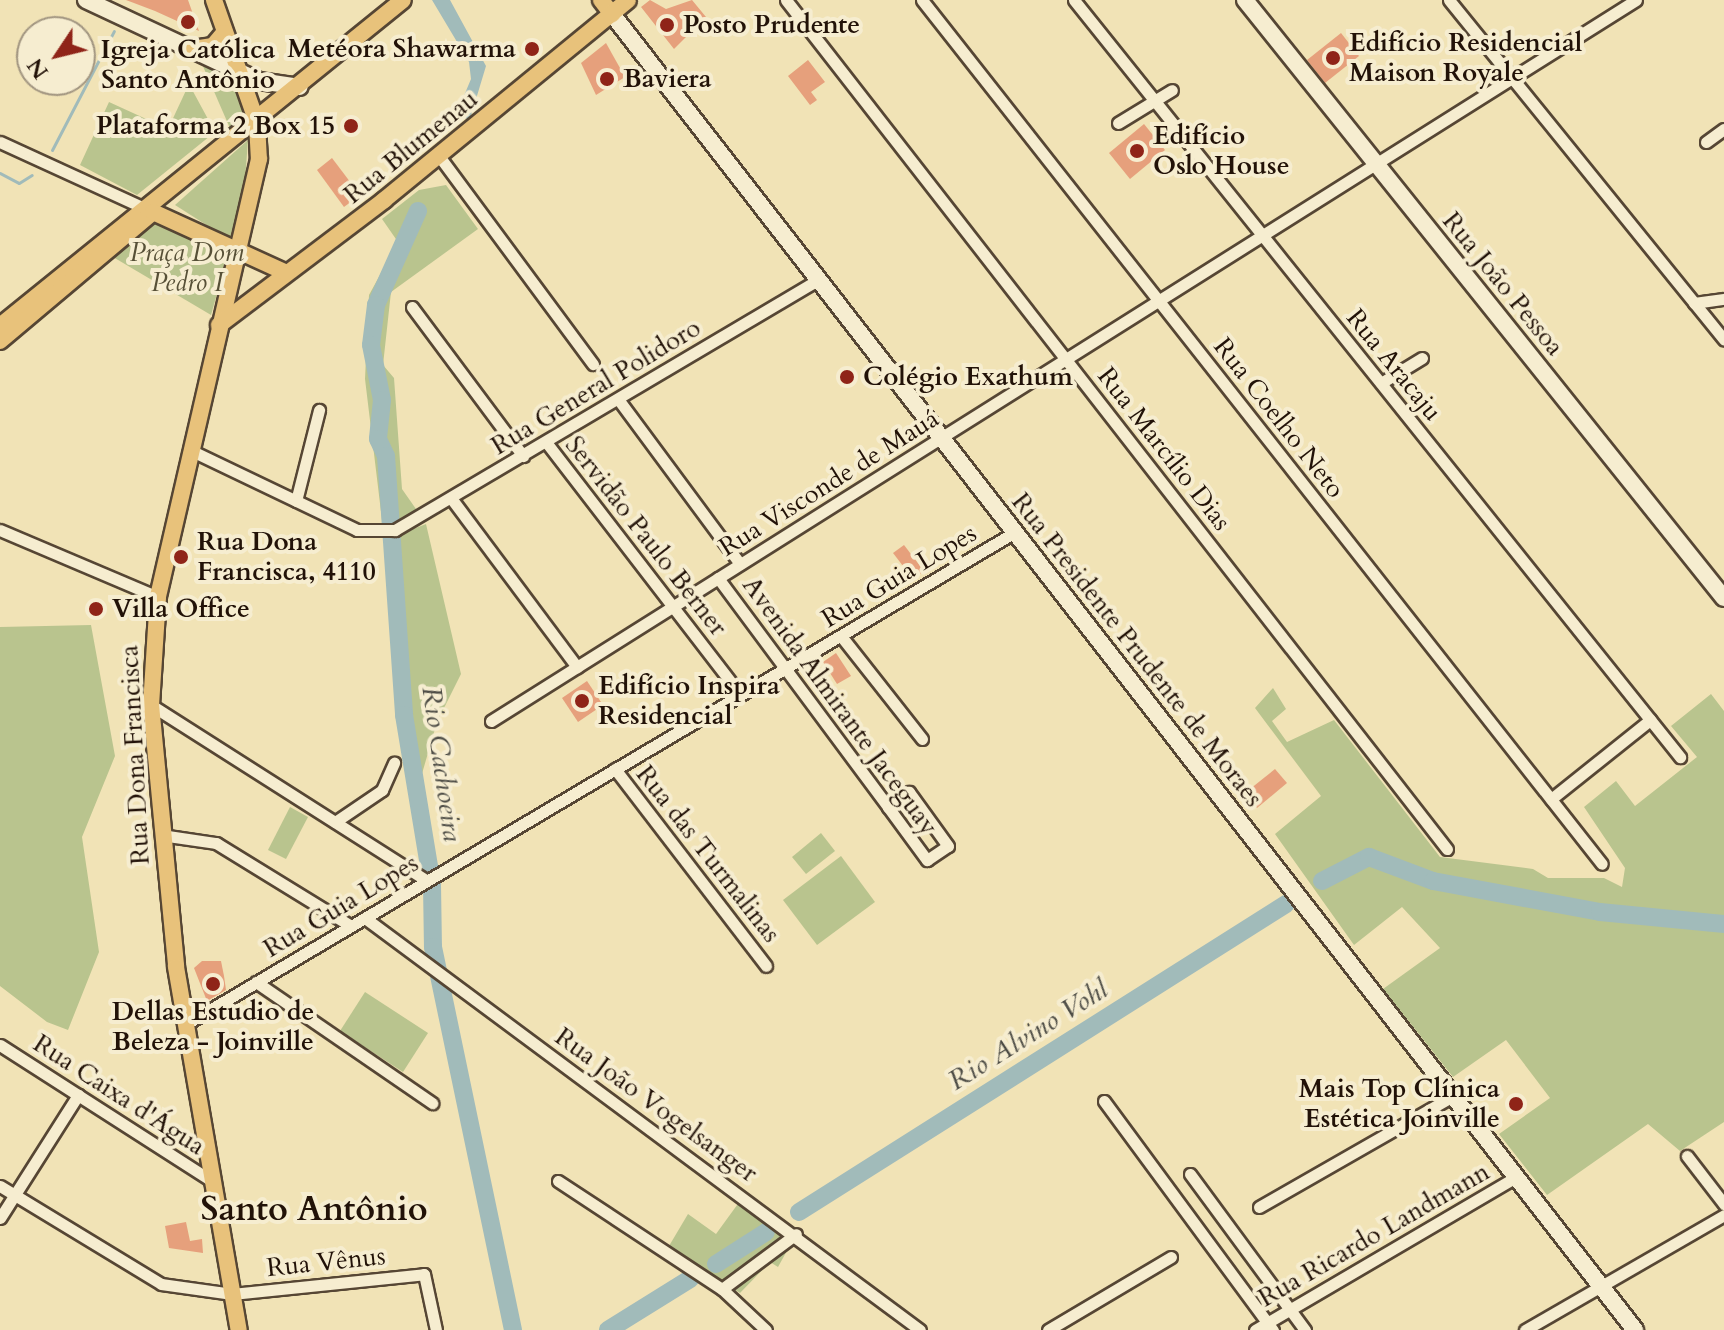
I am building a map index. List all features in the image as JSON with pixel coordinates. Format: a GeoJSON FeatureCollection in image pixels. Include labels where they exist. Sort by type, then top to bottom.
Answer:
{"type":"FeatureCollection","features":[{"type":"Feature","properties":{"kind":"main road"},"geometry":{"type":"LineString","coordinates":[[86,0],[268,84],[300,87]]}},
{"type":"Feature","properties":{"kind":"main road","name":"Rua Dona Francisca"},"geometry":{"type":"LineString","coordinates":[[214,0],[257,123],[259,159],[158,597],[151,705],[161,835],[186,1024],[239,1330]]}},
{"type":"Feature","properties":{"kind":"main road"},"geometry":{"type":"LineString","coordinates":[[0,341],[153,212],[177,188],[403,0]]}},
{"type":"Feature","properties":{"kind":"main road","name":"Rua Presidente Prudente de Moraes"},"geometry":{"type":"LineString","coordinates":[[601,0],[1635,1330]]}},
{"type":"Feature","properties":{"kind":"main road","name":"Rua Blumenau"},"geometry":{"type":"LineString","coordinates":[[219,325],[439,156],[628,0]]}},
{"type":"Feature","properties":{"kind":"main road","name":"Rua João Pessoa"},"geometry":{"type":"LineString","coordinates":[[1245,0],[1724,598]]}},
{"type":"Feature","properties":{"kind":"main road"},"geometry":{"type":"LineString","coordinates":[[193,49],[213,46],[224,33]]}},
{"type":"Feature","properties":{"kind":"main road"},"geometry":{"type":"LineString","coordinates":[[0,326],[153,212],[177,188]]}},
{"type":"Feature","properties":{"kind":"main road"},"geometry":{"type":"LineString","coordinates":[[153,212],[287,273]]}},
{"type":"Feature","properties":{"kind":"street","name":"Rua Marcílio Dias"},"geometry":{"type":"LineString","coordinates":[[786,0],[1447,849]]}},
{"type":"Feature","properties":{"kind":"street","name":"Rua Coelho Neto"},"geometry":{"type":"LineString","coordinates":[[922,0],[1602,864]]}},
{"type":"Feature","properties":{"kind":"street","name":"Rua Aracaju"},"geometry":{"type":"LineString","coordinates":[[1074,0],[1680,757]]}},
{"type":"Feature","properties":{"kind":"street"},"geometry":{"type":"LineString","coordinates":[[1449,0],[1724,340]]}},
{"type":"Feature","properties":{"kind":"street","name":"Rua Visconde de Mauá"},"geometry":{"type":"LineString","coordinates":[[491,721],[1636,0]]}},
{"type":"Feature","properties":{"kind":"street"},"geometry":{"type":"LineString","coordinates":[[1118,123],[1172,90]]}},
{"type":"Feature","properties":{"kind":"street"},"geometry":{"type":"LineString","coordinates":[[1706,142],[1724,129]]}},
{"type":"Feature","properties":{"kind":"street"},"geometry":{"type":"LineString","coordinates":[[0,142],[153,212]]}},
{"type":"Feature","properties":{"kind":"street"},"geometry":{"type":"LineString","coordinates":[[439,156],[593,364]]}},
{"type":"Feature","properties":{"kind":"street","name":"Rua General Polidoro"},"geometry":{"type":"LineString","coordinates":[[296,501],[357,530],[391,531],[818,280]]}},
{"type":"Feature","properties":{"kind":"street"},"geometry":{"type":"LineString","coordinates":[[1694,303],[1711,306],[1724,299]]}},
{"type":"Feature","properties":{"kind":"street"},"geometry":{"type":"LineString","coordinates":[[412,307],[523,456]]}},
{"type":"Feature","properties":{"kind":"street"},"geometry":{"type":"LineString","coordinates":[[1381,383],[1422,358]]}},
{"type":"Feature","properties":{"kind":"street","name":"Avenida Almirante Jaceguay"},"geometry":{"type":"LineString","coordinates":[[618,399],[740,564]]}},
{"type":"Feature","properties":{"kind":"street"},"geometry":{"type":"LineString","coordinates":[[192,451],[296,501],[319,410]]}},
{"type":"Feature","properties":{"kind":"street","name":"Servidão Paulo Berner"},"geometry":{"type":"LineString","coordinates":[[546,442],[741,695]]}},
{"type":"Feature","properties":{"kind":"street"},"geometry":{"type":"LineString","coordinates":[[451,498],[577,667]]}},
{"type":"Feature","properties":{"kind":"street"},"geometry":{"type":"LineString","coordinates":[[0,530],[158,597]]}},
{"type":"Feature","properties":{"kind":"street","name":"Rua Guia Lopes"},"geometry":{"type":"LineString","coordinates":[[186,1024],[1015,532]]}},
{"type":"Feature","properties":{"kind":"street","name":"Avenida Almirante Jaceguay"},"geometry":{"type":"LineString","coordinates":[[718,578],[927,860],[948,846],[909,792],[888,807]]}},
{"type":"Feature","properties":{"kind":"street"},"geometry":{"type":"LineString","coordinates":[[841,636],[922,739]]}},
{"type":"Feature","properties":{"kind":"street"},"geometry":{"type":"LineString","coordinates":[[151,705],[431,879]]}},
{"type":"Feature","properties":{"kind":"street"},"geometry":{"type":"LineString","coordinates":[[1551,799],[1650,720]]}},
{"type":"Feature","properties":{"kind":"street"},"geometry":{"type":"LineString","coordinates":[[335,822],[382,790],[394,763]]}},
{"type":"Feature","properties":{"kind":"street","name":"Rua das Turmalinas"},"geometry":{"type":"LineString","coordinates":[[615,769],[766,966]]}},
{"type":"Feature","properties":{"kind":"street"},"geometry":{"type":"LineString","coordinates":[[161,835],[216,843],[351,926]]}},
{"type":"Feature","properties":{"kind":"street","name":"Rua João Vogelsanger"},"geometry":{"type":"LineString","coordinates":[[365,918],[796,1234],[920,1330]]}},
{"type":"Feature","properties":{"kind":"street"},"geometry":{"type":"LineString","coordinates":[[256,982],[432,1103]]}},
{"type":"Feature","properties":{"kind":"street","name":"Rua Caixa d'Água"},"geometry":{"type":"LineString","coordinates":[[0,1045],[213,1182]]}},
{"type":"Feature","properties":{"kind":"street"},"geometry":{"type":"LineString","coordinates":[[0,1218],[78,1095]]}},
{"type":"Feature","properties":{"kind":"street"},"geometry":{"type":"LineString","coordinates":[[1259,1207],[1453,1096]]}},
{"type":"Feature","properties":{"kind":"street"},"geometry":{"type":"LineString","coordinates":[[1104,1101],[1270,1326]]}},
{"type":"Feature","properties":{"kind":"street"},"geometry":{"type":"LineString","coordinates":[[1687,1156],[1724,1204]]}},
{"type":"Feature","properties":{"kind":"street"},"geometry":{"type":"LineString","coordinates":[[1190,1174],[1305,1330]]}},
{"type":"Feature","properties":{"kind":"street","name":"Rua Ricardo Landmann"},"geometry":{"type":"LineString","coordinates":[[1255,1330],[1270,1326],[1290,1309],[1516,1177]]}},
{"type":"Feature","properties":{"kind":"street"},"geometry":{"type":"LineString","coordinates":[[558,1181],[722,1289],[766,1330]]}},
{"type":"Feature","properties":{"kind":"street","name":"Rua Vênus"},"geometry":{"type":"LineString","coordinates":[[0,1186],[149,1280],[232,1294],[424,1274],[436,1330]]}},
{"type":"Feature","properties":{"kind":"street"},"geometry":{"type":"LineString","coordinates":[[1525,1330],[1724,1215]]}},
{"type":"Feature","properties":{"kind":"street"},"geometry":{"type":"LineString","coordinates":[[722,1289],[796,1234]]}},
{"type":"Feature","properties":{"kind":"street"},"geometry":{"type":"LineString","coordinates":[[1048,1330],[1171,1257]]}},
{"type":"Feature","properties":{"kind":"green space"},"geometry":{"type":"Polygon","coordinates":[[[202,64],[225,72],[238,91],[244,115],[233,135],[202,64]]]}},
{"type":"Feature","properties":{"kind":"green space"},"geometry":{"type":"Polygon","coordinates":[[[189,84],[215,132],[137,195],[80,165],[109,102],[168,129],[189,84]]]}},
{"type":"Feature","properties":{"kind":"green space"},"geometry":{"type":"Polygon","coordinates":[[[248,140],[245,181],[230,240],[175,205],[248,140]]]}},
{"type":"Feature","properties":{"kind":"green space"},"geometry":{"type":"Polygon","coordinates":[[[446,185],[478,229],[391,292],[383,365],[394,378],[402,489],[416,509],[404,519],[382,520],[365,379],[369,295],[398,242],[382,219],[419,190],[446,185]]]}},
{"type":"Feature","properties":{"kind":"green space","name":"Praça Dom Pedro I"},"geometry":{"type":"Polygon","coordinates":[[[155,223],[228,255],[211,315],[113,257],[155,223]]]}},
{"type":"Feature","properties":{"kind":"green space"},"geometry":{"type":"Polygon","coordinates":[[[426,524],[461,674],[437,722],[419,784],[403,690],[405,651],[392,614],[400,571],[398,535],[426,524]]]}},
{"type":"Feature","properties":{"kind":"green space"},"geometry":{"type":"Polygon","coordinates":[[[91,625],[115,756],[82,837],[99,952],[68,1030],[47,1022],[0,986],[0,627],[91,625]]]}},
{"type":"Feature","properties":{"kind":"green space"},"geometry":{"type":"Polygon","coordinates":[[[1273,688],[1286,709],[1272,721],[1287,742],[1334,720],[1440,857],[1533,869],[1548,878],[1604,878],[1622,887],[1625,868],[1584,807],[1616,781],[1635,806],[1697,757],[1671,726],[1711,694],[1724,711],[1724,1122],[1680,1151],[1648,1124],[1547,1195],[1499,1134],[1550,1098],[1506,1040],[1453,1077],[1383,989],[1440,948],[1402,907],[1354,945],[1275,834],[1321,796],[1255,708],[1273,688]]]}},
{"type":"Feature","properties":{"kind":"green space"},"geometry":{"type":"Polygon","coordinates":[[[290,807],[308,817],[286,859],[268,850],[290,807]]]}},
{"type":"Feature","properties":{"kind":"green space"},"geometry":{"type":"Polygon","coordinates":[[[821,833],[835,851],[806,874],[792,857],[821,833]]]}},
{"type":"Feature","properties":{"kind":"green space"},"geometry":{"type":"Polygon","coordinates":[[[841,856],[875,902],[817,945],[783,900],[841,856]]]}},
{"type":"Feature","properties":{"kind":"green space"},"geometry":{"type":"Polygon","coordinates":[[[365,992],[428,1033],[403,1072],[340,1031],[365,992]]]}},
{"type":"Feature","properties":{"kind":"green space"},"geometry":{"type":"Polygon","coordinates":[[[740,1201],[793,1240],[778,1267],[770,1262],[740,1293],[669,1246],[688,1214],[716,1234],[740,1201]]]}},
{"type":"Feature","properties":{"kind":"water"},"geometry":{"type":"Polygon","coordinates":[[[432,0],[450,0],[486,66],[470,119],[455,117],[471,79],[469,62],[432,0]]]}},
{"type":"Feature","properties":{"kind":"building","name":"Igreja Católica Santo Antônio"},"geometry":{"type":"Polygon","coordinates":[[[126,0],[188,0],[199,31],[155,11],[126,0]]]}},
{"type":"Feature","properties":{"kind":"building","name":"Posto Prudente"},"geometry":{"type":"Polygon","coordinates":[[[650,0],[666,9],[692,0],[706,17],[674,49],[641,7],[650,0]]]}},
{"type":"Feature","properties":{"kind":"building","name":"Edifício Residencial Maison Royale"},"geometry":{"type":"Polygon","coordinates":[[[1341,33],[1359,56],[1325,83],[1307,60],[1341,33]]]}},
{"type":"Feature","properties":{"kind":"building"},"geometry":{"type":"Polygon","coordinates":[[[606,43],[625,77],[596,95],[581,63],[606,43]]]}},
{"type":"Feature","properties":{"kind":"building"},"geometry":{"type":"Polygon","coordinates":[[[808,60],[825,82],[811,92],[817,100],[810,105],[788,76],[808,60]]]}},
{"type":"Feature","properties":{"kind":"building","name":"Edifício Oslo House"},"geometry":{"type":"Polygon","coordinates":[[[1144,124],[1165,150],[1130,179],[1109,153],[1144,124]]]}},
{"type":"Feature","properties":{"kind":"building"},"geometry":{"type":"Polygon","coordinates":[[[332,158],[360,195],[344,207],[317,170],[332,158]]]}},
{"type":"Feature","properties":{"kind":"building"},"geometry":{"type":"Polygon","coordinates":[[[904,545],[924,571],[913,579],[893,553],[904,545]]]}},
{"type":"Feature","properties":{"kind":"building"},"geometry":{"type":"Polygon","coordinates":[[[836,653],[851,676],[837,684],[823,662],[836,653]]]}},
{"type":"Feature","properties":{"kind":"building","name":"Edifício Inspira Residencial"},"geometry":{"type":"Polygon","coordinates":[[[587,681],[603,705],[578,722],[562,698],[587,681]]]}},
{"type":"Feature","properties":{"kind":"building"},"geometry":{"type":"Polygon","coordinates":[[[1275,769],[1287,783],[1257,808],[1245,793],[1275,769]]]}},
{"type":"Feature","properties":{"kind":"building","name":"Dellas Estudio de Beleza - Joinville"},"geometry":{"type":"Polygon","coordinates":[[[202,961],[221,961],[226,990],[207,1001],[194,968],[202,961]]]}},
{"type":"Feature","properties":{"kind":"building"},"geometry":{"type":"Polygon","coordinates":[[[186,1222],[190,1241],[202,1239],[203,1253],[169,1248],[165,1226],[186,1222]]]}},
{"type":"Feature","properties":{"kind":"waterway"},"geometry":{"type":"LineString","coordinates":[[52,150],[114,31]]}},
{"type":"Feature","properties":{"kind":"waterway"},"geometry":{"type":"LineString","coordinates":[[0,173],[19,183],[32,175]]}},
{"type":"Feature","properties":{"kind":"waterway","name":"Rio Cachoeira"},"geometry":{"type":"LineString","coordinates":[[418,211],[376,305],[371,345],[382,400],[378,439],[386,456],[404,715],[432,885],[433,947],[513,1330]]}},
{"type":"Feature","properties":{"kind":"waterway","name":"Rio Alvino Vohl"},"geometry":{"type":"LineString","coordinates":[[1322,881],[1369,857],[1433,881],[1600,912],[1724,924]]}},
{"type":"Feature","properties":{"kind":"waterway","name":"Rio Alvino Vohl"},"geometry":{"type":"LineString","coordinates":[[799,1212],[1286,904]]}},
{"type":"Feature","properties":{"kind":"waterway","name":"Rio Alvino Vohl"},"geometry":{"type":"LineString","coordinates":[[716,1264],[766,1232]]}},
{"type":"Feature","properties":{"kind":"waterway","name":"Rio Alvino Vohl"},"geometry":{"type":"LineString","coordinates":[[608,1330],[690,1279]]}},
{"type":"Feature","properties":{"kind":"place","name":"Igreja Católica Santo Antônio"},"geometry":{"type":"Point","coordinates":[188,22]}},
{"type":"Feature","properties":{"kind":"place","name":"Posto Prudente"},"geometry":{"type":"Point","coordinates":[667,25]}},
{"type":"Feature","properties":{"kind":"place","name":"Metéora Shawarma"},"geometry":{"type":"Point","coordinates":[532,49]}},
{"type":"Feature","properties":{"kind":"place","name":"Edifício Residencial Maison Royale"},"geometry":{"type":"Point","coordinates":[1333,58]}},
{"type":"Feature","properties":{"kind":"place","name":"Baviera"},"geometry":{"type":"Point","coordinates":[607,79]}},
{"type":"Feature","properties":{"kind":"place","name":"Plataforma 2 Box 15"},"geometry":{"type":"Point","coordinates":[351,126]}},
{"type":"Feature","properties":{"kind":"place","name":"Edifício Oslo House"},"geometry":{"type":"Point","coordinates":[1137,151]}},
{"type":"Feature","properties":{"kind":"place","name":"Colégio Exathum"},"geometry":{"type":"Point","coordinates":[847,377]}},
{"type":"Feature","properties":{"kind":"place","name":"Rua Dona Francisca, 4110"},"geometry":{"type":"Point","coordinates":[181,557]}},
{"type":"Feature","properties":{"kind":"place","name":"Villa Office"},"geometry":{"type":"Point","coordinates":[96,609]}},
{"type":"Feature","properties":{"kind":"place","name":"Edifício Inspira Residencial"},"geometry":{"type":"Point","coordinates":[582,701]}},
{"type":"Feature","properties":{"kind":"place","name":"Dellas Estudio de Beleza - Joinville"},"geometry":{"type":"Point","coordinates":[213,984]}},
{"type":"Feature","properties":{"kind":"place","name":"Mais Top Clínica Estética Joinville"},"geometry":{"type":"Point","coordinates":[1516,1104]}},
{"type":"Feature","properties":{"kind":"district","name":"Santo Antônio"},"geometry":{"type":"Point","coordinates":[314,1210]}}]}
